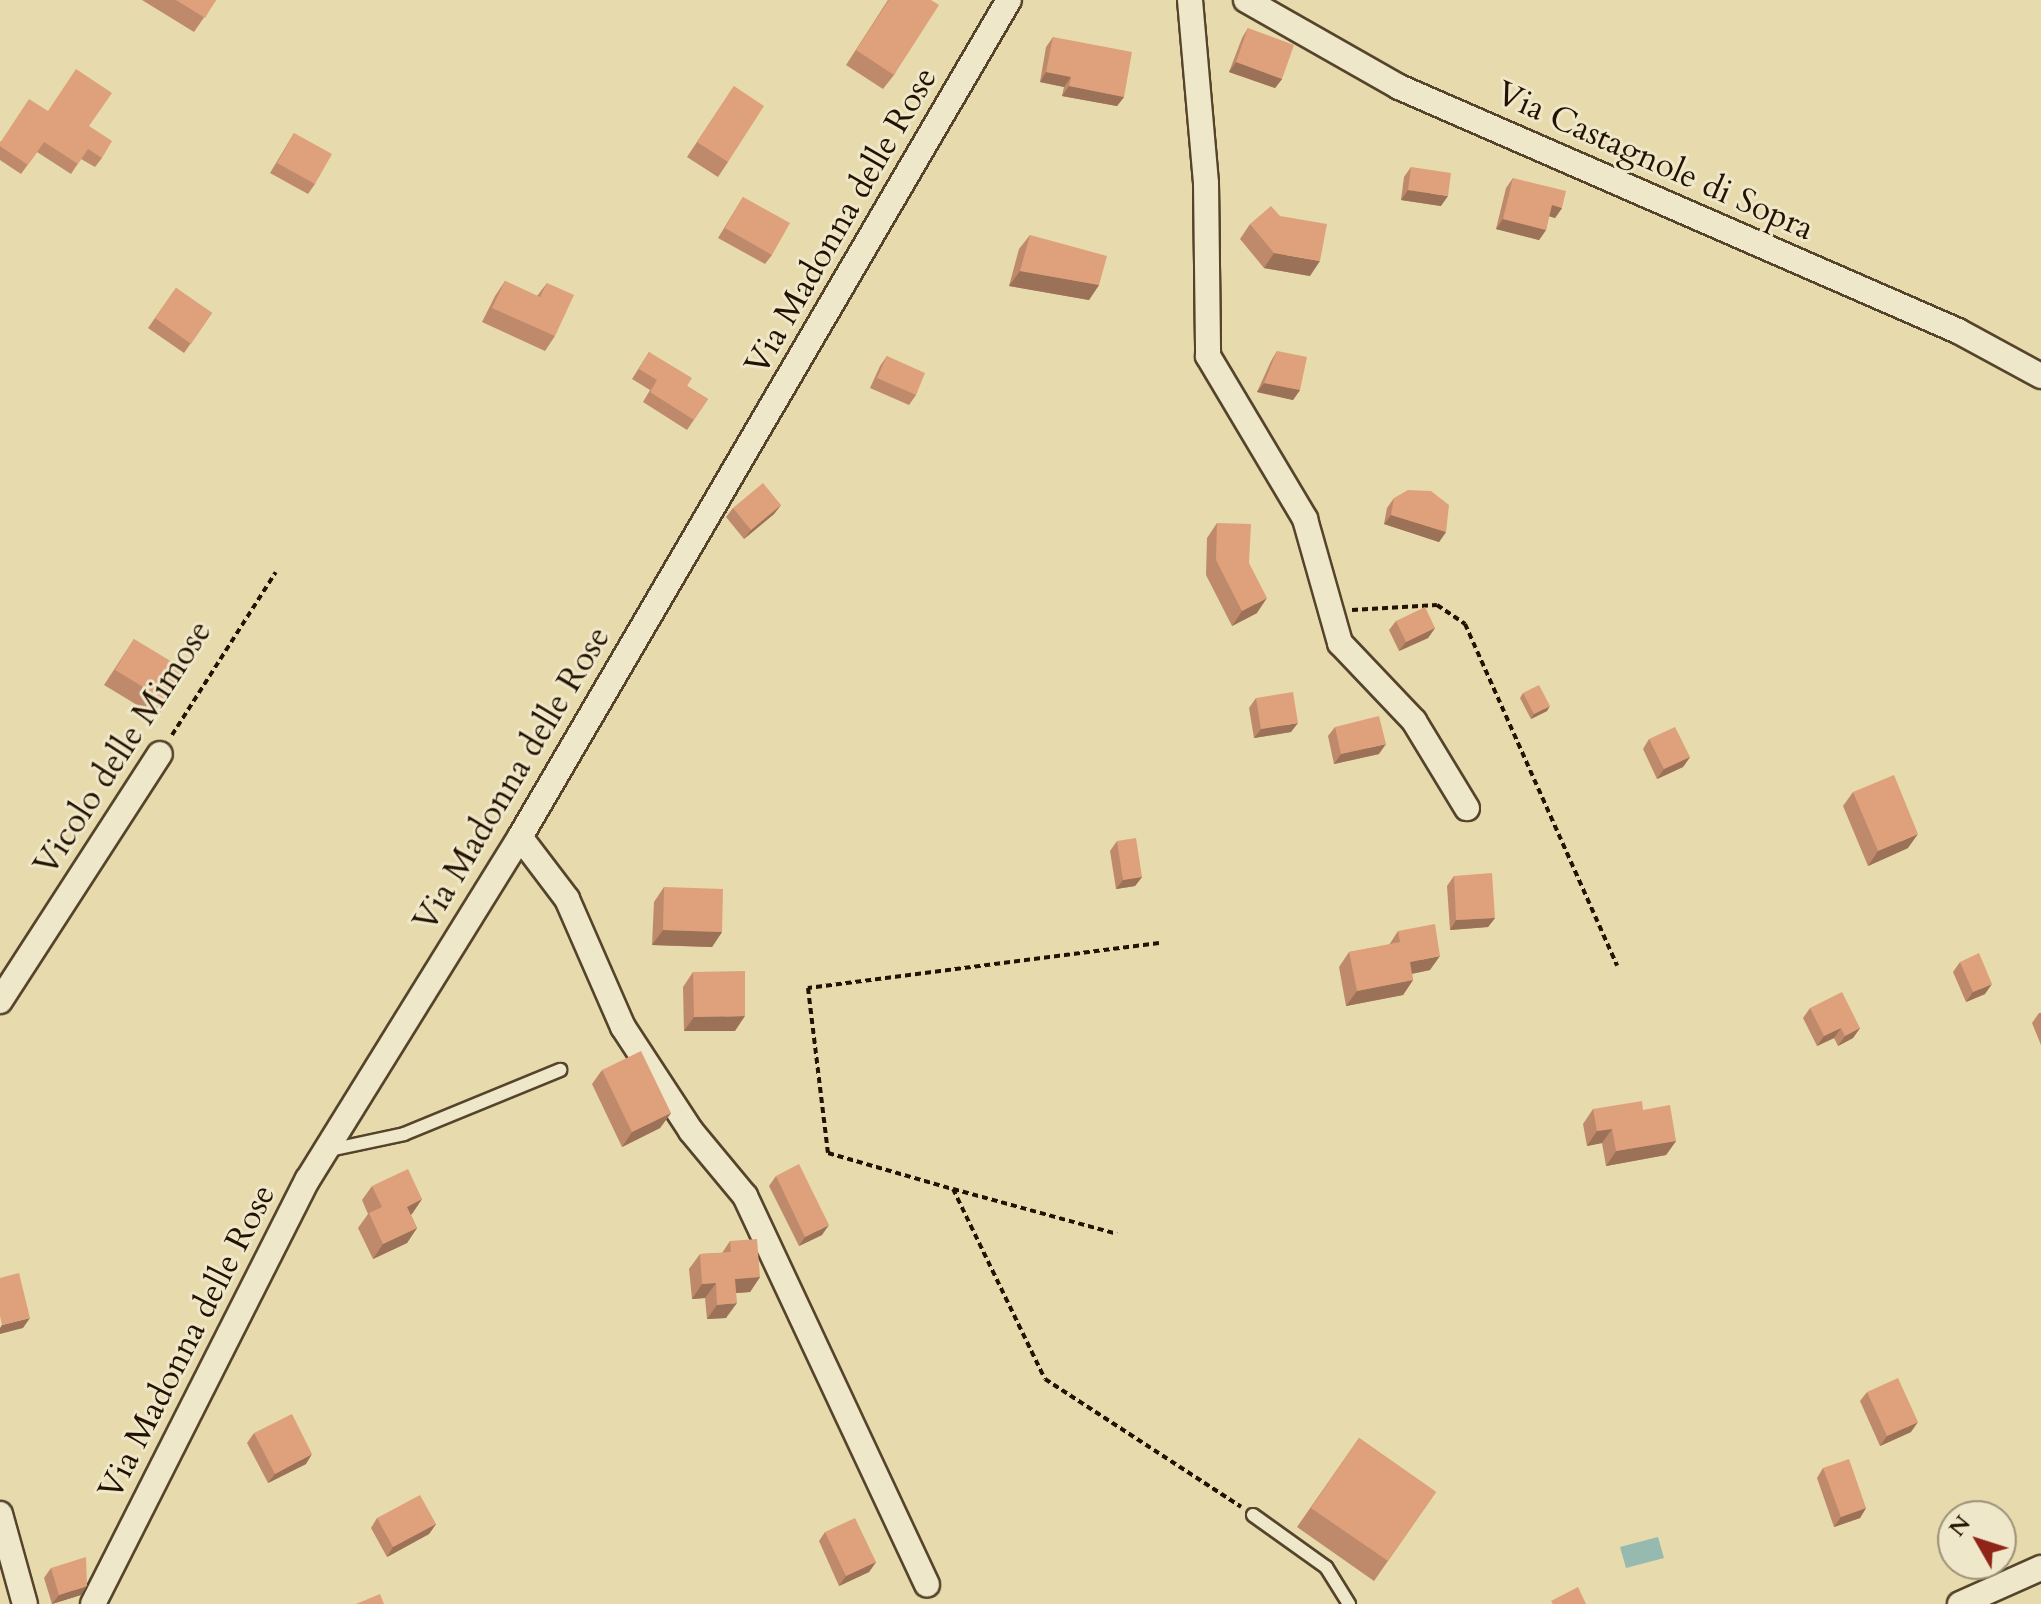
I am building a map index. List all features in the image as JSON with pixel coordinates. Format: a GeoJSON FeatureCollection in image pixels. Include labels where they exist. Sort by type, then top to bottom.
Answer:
{"type":"FeatureCollection","features":[{"type":"Feature","properties":{"kind":"street","name":"Via Madonna delle Rose"},"geometry":{"type":"LineString","coordinates":[[93,1604],[325,1151],[520,837],[1009,0]]}},
{"type":"Feature","properties":{"kind":"street"},"geometry":{"type":"LineString","coordinates":[[1190,0],[1206,183],[1208,356],[1305,519],[1329,613],[1357,667],[1414,721],[1467,808]]}},
{"type":"Feature","properties":{"kind":"street","name":"Via Castagnole di Sopra"},"geometry":{"type":"LineString","coordinates":[[1246,0],[1399,87],[1958,331],[2041,376]]}},
{"type":"Feature","properties":{"kind":"street","name":"Vicolo delle Mimose"},"geometry":{"type":"LineString","coordinates":[[0,1001],[160,754]]}},
{"type":"Feature","properties":{"kind":"street"},"geometry":{"type":"LineString","coordinates":[[520,837],[567,899],[623,1027],[745,1196],[927,1585]]}},
{"type":"Feature","properties":{"kind":"street"},"geometry":{"type":"LineString","coordinates":[[0,1514],[25,1604]]}},
{"type":"Feature","properties":{"kind":"street"},"geometry":{"type":"LineString","coordinates":[[1960,1604],[2041,1568]]}},
{"type":"Feature","properties":{"kind":"lane"},"geometry":{"type":"LineString","coordinates":[[325,1151],[404,1134],[560,1070]]}},
{"type":"Feature","properties":{"kind":"lane"},"geometry":{"type":"LineString","coordinates":[[1253,1515],[1326,1567],[1349,1604]]}},
{"type":"Feature","properties":{"kind":"path","name":"Vicolo delle Mimose"},"geometry":{"type":"LineString","coordinates":[[160,754],[276,572]]}},
{"type":"Feature","properties":{"kind":"path"},"geometry":{"type":"LineString","coordinates":[[1329,613],[1437,605],[1465,624],[1617,966]]}},
{"type":"Feature","properties":{"kind":"path"},"geometry":{"type":"LineString","coordinates":[[1117,1234],[828,1153],[808,988],[1159,943]]}},
{"type":"Feature","properties":{"kind":"path"},"geometry":{"type":"LineString","coordinates":[[953,1189],[1045,1379],[1253,1515]]}},
{"type":"Feature","properties":{"kind":"water"},"geometry":{"type":"Polygon","coordinates":[[[1658,1537],[1664,1558],[1626,1568],[1620,1547],[1658,1537]]]}},
{"type":"Feature","properties":{"kind":"building"},"geometry":{"type":"Polygon","coordinates":[[[176,0],[216,0],[205,18],[176,0]]]}},
{"type":"Feature","properties":{"kind":"building"},"geometry":{"type":"Polygon","coordinates":[[[889,0],[931,0],[939,5],[894,75],[856,50],[889,0]]]}},
{"type":"Feature","properties":{"kind":"building"},"geometry":{"type":"Polygon","coordinates":[[[1248,28],[1294,45],[1282,79],[1236,62],[1248,28]]]}},
{"type":"Feature","properties":{"kind":"building"},"geometry":{"type":"Polygon","coordinates":[[[1053,37],[1132,52],[1124,97],[1069,86],[1071,77],[1046,72],[1053,37]]]}},
{"type":"Feature","properties":{"kind":"building"},"geometry":{"type":"Polygon","coordinates":[[[76,69],[112,93],[89,126],[112,141],[102,158],[88,149],[78,164],[44,142],[28,165],[0,146],[29,99],[48,111],[76,69]]]}},
{"type":"Feature","properties":{"kind":"building"},"geometry":{"type":"Polygon","coordinates":[[[734,86],[764,106],[728,162],[697,142],[734,86]]]}},
{"type":"Feature","properties":{"kind":"building"},"geometry":{"type":"Polygon","coordinates":[[[294,133],[332,154],[315,184],[277,163],[294,133]]]}},
{"type":"Feature","properties":{"kind":"building"},"geometry":{"type":"Polygon","coordinates":[[[1411,167],[1451,173],[1448,196],[1408,190],[1411,167]]]}},
{"type":"Feature","properties":{"kind":"building"},"geometry":{"type":"Polygon","coordinates":[[[1513,178],[1566,191],[1562,208],[1552,205],[1546,230],[1503,219],[1513,178]]]}},
{"type":"Feature","properties":{"kind":"building"},"geometry":{"type":"Polygon","coordinates":[[[743,197],[790,223],[772,255],[725,228],[743,197]]]}},
{"type":"Feature","properties":{"kind":"building"},"geometry":{"type":"Polygon","coordinates":[[[1271,206],[1280,216],[1327,224],[1320,261],[1274,253],[1250,224],[1271,206]]]}},
{"type":"Feature","properties":{"kind":"building"},"geometry":{"type":"Polygon","coordinates":[[[1030,235],[1107,256],[1099,285],[1020,271],[1030,235]]]}},
{"type":"Feature","properties":{"kind":"building"},"geometry":{"type":"Polygon","coordinates":[[[505,281],[540,297],[547,283],[574,295],[555,336],[492,308],[505,281]]]}},
{"type":"Feature","properties":{"kind":"building"},"geometry":{"type":"Polygon","coordinates":[[[176,288],[212,313],[191,344],[155,318],[176,288]]]}},
{"type":"Feature","properties":{"kind":"building"},"geometry":{"type":"Polygon","coordinates":[[[1277,351],[1307,357],[1300,390],[1264,383],[1277,351]]]}},
{"type":"Feature","properties":{"kind":"building"},"geometry":{"type":"Polygon","coordinates":[[[649,352],[692,378],[687,386],[708,399],[694,420],[650,392],[657,380],[639,369],[649,352]]]}},
{"type":"Feature","properties":{"kind":"building"},"geometry":{"type":"Polygon","coordinates":[[[887,356],[925,373],[916,395],[877,378],[887,356]]]}},
{"type":"Feature","properties":{"kind":"building"},"geometry":{"type":"Polygon","coordinates":[[[763,483],[781,505],[751,530],[733,508],[763,483]]]}},
{"type":"Feature","properties":{"kind":"building"},"geometry":{"type":"Polygon","coordinates":[[[1408,490],[1431,491],[1449,505],[1446,532],[1391,515],[1394,498],[1408,490]]]}},
{"type":"Feature","properties":{"kind":"building"},"geometry":{"type":"Polygon","coordinates":[[[1217,523],[1251,524],[1249,563],[1267,598],[1242,611],[1216,560],[1217,523]]]}},
{"type":"Feature","properties":{"kind":"building"},"geometry":{"type":"Polygon","coordinates":[[[1425,607],[1435,628],[1406,642],[1396,621],[1425,607]]]}},
{"type":"Feature","properties":{"kind":"building"},"geometry":{"type":"Polygon","coordinates":[[[134,639],[187,671],[168,702],[115,670],[134,639]]]}},
{"type":"Feature","properties":{"kind":"building"},"geometry":{"type":"Polygon","coordinates":[[[1539,685],[1550,706],[1534,714],[1523,693],[1539,685]]]}},
{"type":"Feature","properties":{"kind":"building"},"geometry":{"type":"Polygon","coordinates":[[[1293,692],[1298,723],[1261,729],[1256,698],[1293,692]]]}},
{"type":"Feature","properties":{"kind":"building"},"geometry":{"type":"Polygon","coordinates":[[[1379,716],[1386,744],[1341,754],[1335,727],[1379,716]]]}},
{"type":"Feature","properties":{"kind":"building"},"geometry":{"type":"Polygon","coordinates":[[[1675,727],[1690,757],[1664,769],[1649,739],[1675,727]]]}},
{"type":"Feature","properties":{"kind":"building"},"geometry":{"type":"Polygon","coordinates":[[[1894,775],[1918,834],[1878,851],[1853,792],[1894,775]]]}},
{"type":"Feature","properties":{"kind":"building"},"geometry":{"type":"Polygon","coordinates":[[[1136,838],[1142,877],[1123,880],[1117,841],[1136,838]]]}},
{"type":"Feature","properties":{"kind":"building"},"geometry":{"type":"Polygon","coordinates":[[[1492,873],[1495,918],[1456,920],[1454,876],[1492,873]]]}},
{"type":"Feature","properties":{"kind":"building"},"geometry":{"type":"Polygon","coordinates":[[[664,887],[723,889],[722,932],[663,930],[664,887]]]}},
{"type":"Feature","properties":{"kind":"building"},"geometry":{"type":"Polygon","coordinates":[[[1435,924],[1440,956],[1410,962],[1413,980],[1357,991],[1349,952],[1400,942],[1398,931],[1435,924]]]}},
{"type":"Feature","properties":{"kind":"building"},"geometry":{"type":"Polygon","coordinates":[[[1979,953],[1992,984],[1973,992],[1960,962],[1979,953]]]}},
{"type":"Feature","properties":{"kind":"building"},"geometry":{"type":"Polygon","coordinates":[[[745,971],[745,1016],[694,1017],[693,972],[745,971]]]}},
{"type":"Feature","properties":{"kind":"building"},"geometry":{"type":"Polygon","coordinates":[[[1842,992],[1860,1028],[1845,1036],[1841,1028],[1824,1036],[1810,1008],[1842,992]]]}},
{"type":"Feature","properties":{"kind":"building"},"geometry":{"type":"Polygon","coordinates":[[[641,1051],[671,1113],[632,1132],[602,1070],[641,1051]]]}},
{"type":"Feature","properties":{"kind":"building"},"geometry":{"type":"Polygon","coordinates":[[[1642,1101],[1643,1110],[1670,1105],[1676,1141],[1616,1151],[1612,1129],[1597,1131],[1593,1109],[1642,1101]]]}},
{"type":"Feature","properties":{"kind":"building"},"geometry":{"type":"Polygon","coordinates":[[[799,1164],[829,1225],[805,1237],[776,1176],[799,1164]]]}},
{"type":"Feature","properties":{"kind":"building"},"geometry":{"type":"Polygon","coordinates":[[[408,1169],[422,1199],[407,1207],[417,1228],[383,1244],[369,1213],[382,1207],[372,1186],[408,1169]]]}},
{"type":"Feature","properties":{"kind":"building"},"geometry":{"type":"Polygon","coordinates":[[[757,1239],[760,1277],[735,1279],[737,1303],[717,1305],[716,1283],[702,1284],[700,1254],[731,1252],[730,1241],[757,1239]]]}},
{"type":"Feature","properties":{"kind":"building"},"geometry":{"type":"Polygon","coordinates":[[[19,1273],[30,1318],[2,1325],[0,1278],[19,1273]]]}},
{"type":"Feature","properties":{"kind":"building"},"geometry":{"type":"Polygon","coordinates":[[[1898,1378],[1918,1422],[1887,1436],[1867,1392],[1898,1378]]]}},
{"type":"Feature","properties":{"kind":"building"},"geometry":{"type":"Polygon","coordinates":[[[292,1414],[312,1454],[275,1474],[254,1433],[292,1414]]]}},
{"type":"Feature","properties":{"kind":"building"},"geometry":{"type":"Polygon","coordinates":[[[1359,1438],[1436,1492],[1388,1561],[1311,1508],[1359,1438]]]}},
{"type":"Feature","properties":{"kind":"building"},"geometry":{"type":"Polygon","coordinates":[[[1849,1459],[1866,1508],[1841,1517],[1823,1468],[1849,1459]]]}},
{"type":"Feature","properties":{"kind":"building"},"geometry":{"type":"Polygon","coordinates":[[[420,1495],[436,1524],[393,1547],[377,1518],[420,1495]]]}},
{"type":"Feature","properties":{"kind":"building"},"geometry":{"type":"Polygon","coordinates":[[[855,1518],[876,1562],[846,1576],[825,1532],[855,1518]]]}},
{"type":"Feature","properties":{"kind":"building"},"geometry":{"type":"Polygon","coordinates":[[[86,1557],[87,1586],[59,1595],[51,1568],[86,1557]]]}},
{"type":"Feature","properties":{"kind":"building"},"geometry":{"type":"Polygon","coordinates":[[[1578,1587],[1586,1604],[1553,1604],[1551,1601],[1578,1587]]]}},
{"type":"Feature","properties":{"kind":"building"},"geometry":{"type":"Polygon","coordinates":[[[380,1594],[384,1604],[356,1604],[380,1594]]]}}]}
